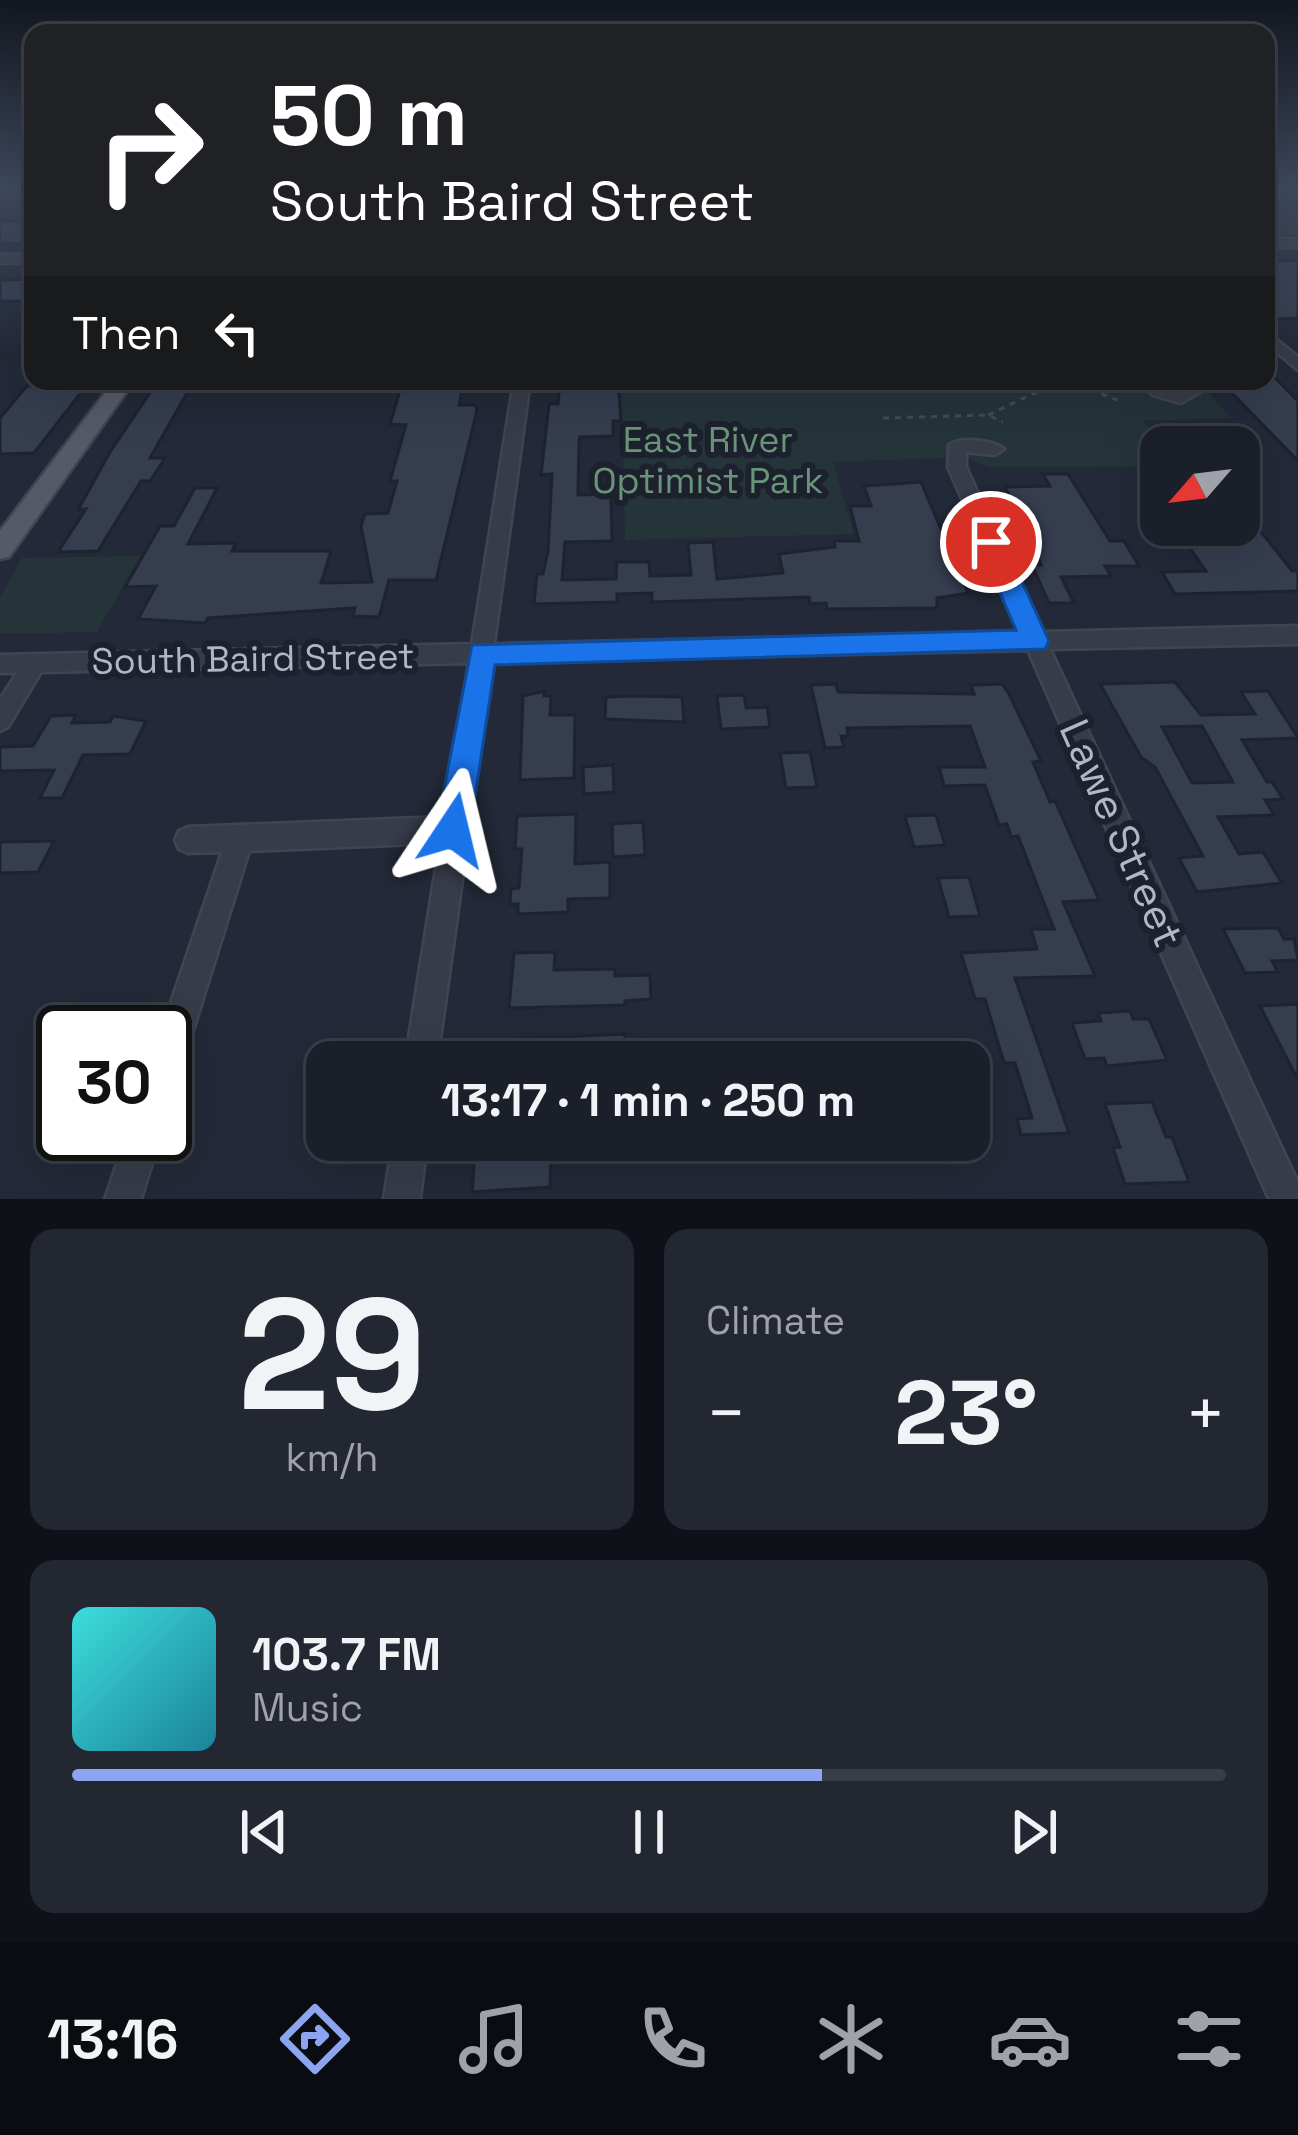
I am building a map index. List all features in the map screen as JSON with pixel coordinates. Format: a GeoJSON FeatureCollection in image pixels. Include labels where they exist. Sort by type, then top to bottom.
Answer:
{"type":"FeatureCollection","features":[{"type":"Feature","properties":{"kind":"main road"},"geometry":{"type":"LineString","coordinates":[[0,550],[117,390]]}},
{"type":"Feature","properties":{"kind":"street"},"geometry":{"type":"LineString","coordinates":[[1275,343],[1298,365]]}},
{"type":"Feature","properties":{"kind":"street"},"geometry":{"type":"LineString","coordinates":[[424,1041],[521,390]]}},
{"type":"Feature","properties":{"kind":"street"},"geometry":{"type":"LineString","coordinates":[[1158,390],[1181,398],[1192,390]]}},
{"type":"Feature","properties":{"kind":"street","name":"Lawe Street"},"geometry":{"type":"LineString","coordinates":[[995,448],[958,445],[957,467],[1287,1199]]}},
{"type":"Feature","properties":{"kind":"street","name":"South Baird Street"},"geometry":{"type":"LineString","coordinates":[[0,664],[1298,635]]}},
{"type":"Feature","properties":{"kind":"street"},"geometry":{"type":"LineString","coordinates":[[0,720],[35,663]]}},
{"type":"Feature","properties":{"kind":"street"},"geometry":{"type":"LineString","coordinates":[[188,840],[453,830]]}},
{"type":"Feature","properties":{"kind":"street"},"geometry":{"type":"LineString","coordinates":[[186,1005],[241,838]]}},
{"type":"Feature","properties":{"kind":"street"},"geometry":{"type":"LineString","coordinates":[[123,1199],[135,1161]]}},
{"type":"Feature","properties":{"kind":"street"},"geometry":{"type":"LineString","coordinates":[[402,1199],[407,1161]]}},
{"type":"Feature","properties":{"kind":"path"},"geometry":{"type":"LineString","coordinates":[[884,418],[946,420],[988,415],[1042,390]]}},
{"type":"Feature","properties":{"kind":"path"},"geometry":{"type":"LineString","coordinates":[[1079,390],[1123,402]]}},
{"type":"Feature","properties":{"kind":"path"},"geometry":{"type":"LineString","coordinates":[[988,415],[1003,422]]}},
{"type":"Feature","properties":{"kind":"green space","name":"East River Optimist Park"},"geometry":{"type":"Polygon","coordinates":[[[621,390],[1206,390],[1231,418],[1144,421],[1148,426],[1140,426],[1140,467],[989,467],[966,457],[833,462],[854,534],[625,540],[621,390]]]}},
{"type":"Feature","properties":{"kind":"green space"},"geometry":{"type":"Polygon","coordinates":[[[140,556],[97,632],[0,634],[0,597],[22,558],[140,556]]]}},
{"type":"Feature","properties":{"kind":"building"},"geometry":{"type":"Polygon","coordinates":[[[1275,261],[1298,261],[1298,318],[1276,319],[1275,261]]]}},
{"type":"Feature","properties":{"kind":"building"},"geometry":{"type":"Polygon","coordinates":[[[24,279],[24,301],[0,301],[0,280],[24,279]]]}},
{"type":"Feature","properties":{"kind":"building"},"geometry":{"type":"Polygon","coordinates":[[[1275,378],[1298,401],[1298,461],[1230,391],[1275,390],[1275,378]]]}},
{"type":"Feature","properties":{"kind":"building"},"geometry":{"type":"Polygon","coordinates":[[[24,390],[83,390],[34,453],[0,454],[0,418],[24,390]]]}},
{"type":"Feature","properties":{"kind":"building"},"geometry":{"type":"Polygon","coordinates":[[[152,390],[189,390],[150,458],[165,458],[150,481],[141,481],[98,551],[58,552],[86,509],[78,510],[152,390]]]}},
{"type":"Feature","properties":{"kind":"building"},"geometry":{"type":"Polygon","coordinates":[[[400,390],[462,390],[459,405],[475,405],[477,410],[436,580],[389,580],[379,617],[353,616],[355,608],[208,618],[205,623],[138,619],[156,586],[125,587],[160,526],[174,526],[195,488],[217,488],[188,544],[236,543],[232,551],[331,551],[321,583],[372,582],[361,526],[365,514],[388,513],[397,481],[390,481],[406,425],[390,424],[400,390]]]}},
{"type":"Feature","properties":{"kind":"building"},"geometry":{"type":"Polygon","coordinates":[[[559,390],[619,390],[621,421],[613,421],[613,436],[580,437],[579,441],[578,495],[611,494],[612,541],[565,542],[562,580],[616,579],[617,562],[649,562],[650,576],[691,575],[688,543],[713,542],[717,579],[783,573],[779,554],[835,547],[834,541],[859,541],[850,506],[871,506],[864,486],[921,482],[968,593],[937,598],[937,608],[827,609],[826,603],[810,604],[809,597],[652,602],[652,593],[617,594],[617,602],[534,604],[537,574],[543,574],[548,551],[552,474],[541,475],[549,404],[558,404],[559,390]]]}},
{"type":"Feature","properties":{"kind":"building"},"geometry":{"type":"Polygon","coordinates":[[[1043,474],[1068,474],[1110,541],[1124,541],[1139,566],[1105,566],[1111,576],[1061,577],[1074,603],[1049,603],[1032,565],[1041,565],[1031,538],[1005,487],[1050,486],[1043,474]]]}},
{"type":"Feature","properties":{"kind":"building"},"geometry":{"type":"Polygon","coordinates":[[[1260,533],[1292,571],[1298,571],[1298,591],[1175,594],[1162,572],[1206,571],[1188,546],[1260,546],[1260,533]]]}},
{"type":"Feature","properties":{"kind":"building"},"geometry":{"type":"Polygon","coordinates":[[[1175,682],[1201,715],[1255,714],[1241,692],[1268,691],[1298,738],[1242,740],[1283,799],[1265,800],[1274,815],[1218,817],[1239,854],[1263,852],[1282,883],[1197,892],[1179,858],[1203,856],[1155,767],[1141,757],[1100,684],[1175,682]],[[1202,726],[1162,727],[1192,783],[1233,782],[1202,726]]]}},
{"type":"Feature","properties":{"kind":"building"},"geometry":{"type":"Polygon","coordinates":[[[836,684],[838,692],[974,694],[971,685],[1002,684],[1008,692],[1041,761],[1033,762],[1050,802],[1055,801],[1099,900],[1063,902],[1095,976],[1015,978],[1069,1133],[1021,1135],[1017,1119],[1032,1118],[1015,1063],[1004,1063],[985,999],[975,999],[961,953],[1037,949],[1031,929],[1054,929],[1018,836],[1011,837],[1007,824],[999,825],[985,785],[944,786],[939,767],[985,767],[970,726],[847,728],[848,736],[841,736],[844,747],[825,748],[811,685],[836,684]]]}},
{"type":"Feature","properties":{"kind":"building"},"geometry":{"type":"Polygon","coordinates":[[[545,691],[544,696],[551,696],[550,715],[575,715],[574,778],[520,780],[523,696],[545,691]]]}},
{"type":"Feature","properties":{"kind":"building"},"geometry":{"type":"Polygon","coordinates":[[[744,695],[746,708],[767,707],[770,727],[721,729],[717,696],[744,695]]]}},
{"type":"Feature","properties":{"kind":"building"},"geometry":{"type":"Polygon","coordinates":[[[606,697],[682,697],[684,722],[605,719],[606,697]]]}},
{"type":"Feature","properties":{"kind":"building"},"geometry":{"type":"Polygon","coordinates":[[[76,715],[72,723],[110,722],[113,716],[146,721],[130,754],[83,755],[62,798],[40,798],[54,770],[0,771],[0,747],[33,746],[51,716],[76,715]]]}},
{"type":"Feature","properties":{"kind":"building"},"geometry":{"type":"Polygon","coordinates":[[[810,752],[817,787],[786,788],[780,753],[810,752]]]}},
{"type":"Feature","properties":{"kind":"building"},"geometry":{"type":"Polygon","coordinates":[[[613,765],[614,792],[584,794],[583,767],[613,765]]]}},
{"type":"Feature","properties":{"kind":"building"},"geometry":{"type":"Polygon","coordinates":[[[576,814],[575,864],[610,862],[610,898],[568,899],[568,912],[518,914],[518,904],[510,904],[511,889],[519,888],[522,849],[515,849],[517,816],[576,814]]]}},
{"type":"Feature","properties":{"kind":"building"},"geometry":{"type":"Polygon","coordinates":[[[936,815],[945,845],[914,847],[905,816],[936,815]]]}},
{"type":"Feature","properties":{"kind":"building"},"geometry":{"type":"Polygon","coordinates":[[[643,822],[645,855],[613,857],[612,824],[643,822]]]}},
{"type":"Feature","properties":{"kind":"building"},"geometry":{"type":"Polygon","coordinates":[[[54,841],[38,872],[0,873],[0,842],[54,841]]]}},
{"type":"Feature","properties":{"kind":"building"},"geometry":{"type":"Polygon","coordinates":[[[969,877],[980,916],[949,917],[938,878],[969,877]]]}},
{"type":"Feature","properties":{"kind":"building"},"geometry":{"type":"Polygon","coordinates":[[[1278,928],[1284,939],[1294,939],[1298,960],[1272,961],[1278,972],[1245,973],[1223,929],[1278,928]]]}},
{"type":"Feature","properties":{"kind":"building"},"geometry":{"type":"Polygon","coordinates":[[[555,952],[554,970],[615,969],[615,976],[650,975],[651,999],[625,1001],[625,1005],[509,1008],[514,953],[555,952]]]}},
{"type":"Feature","properties":{"kind":"building"},"geometry":{"type":"Polygon","coordinates":[[[1298,1004],[1298,1080],[1260,1006],[1298,1004]]]}},
{"type":"Feature","properties":{"kind":"building"},"geometry":{"type":"Polygon","coordinates":[[[1130,1011],[1133,1019],[1149,1019],[1167,1060],[1107,1066],[1104,1058],[1085,1059],[1072,1023],[1101,1021],[1098,1013],[1130,1011]]]}},
{"type":"Feature","properties":{"kind":"building"},"geometry":{"type":"Polygon","coordinates":[[[625,1034],[625,1040],[644,1041],[500,1041],[625,1034]]]}},
{"type":"Feature","properties":{"kind":"building"},"geometry":{"type":"Polygon","coordinates":[[[1152,1102],[1189,1182],[1125,1184],[1113,1148],[1120,1147],[1105,1104],[1152,1102]]]}},
{"type":"Feature","properties":{"kind":"building"},"geometry":{"type":"Polygon","coordinates":[[[474,1161],[551,1161],[550,1187],[472,1192],[474,1161]]]}},
{"type":"Feature","properties":{"kind":"route"},"geometry":{"type":"LineString","coordinates":[[453,830],[483,653],[1035,641],[991,542]]}}]}
